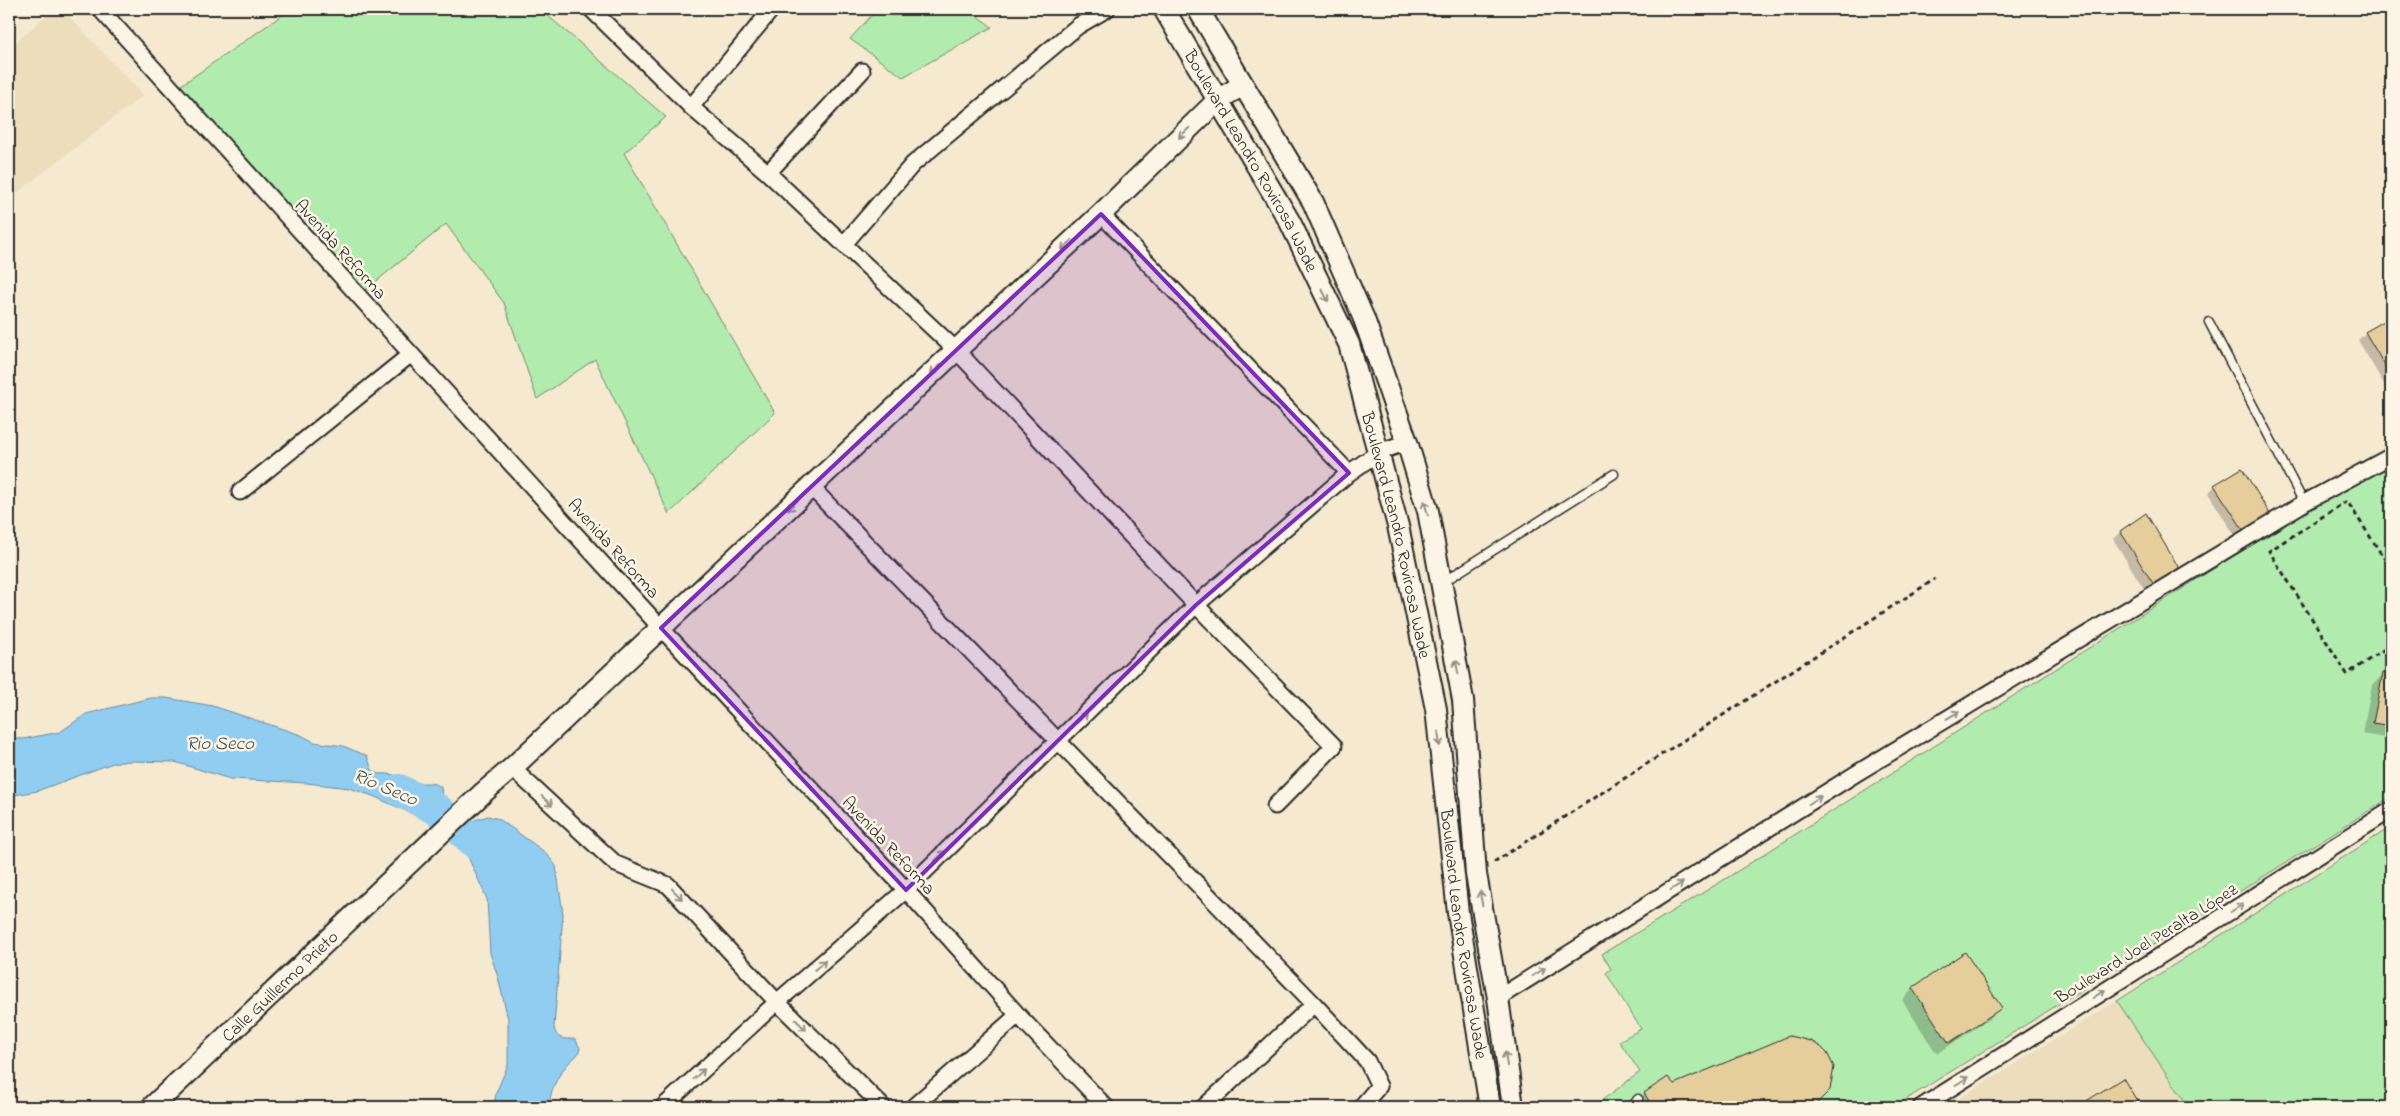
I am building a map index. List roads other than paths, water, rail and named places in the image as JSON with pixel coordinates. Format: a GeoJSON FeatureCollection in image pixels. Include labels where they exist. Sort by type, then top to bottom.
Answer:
{"type":"FeatureCollection","features":[{"type":"Feature","properties":{"kind":"main road","name":"Boulevard Leandro Rovirosa Wade"},"geometry":{"type":"LineString","coordinates":[[1164,9],[1219,99],[1290,222],[1349,344],[1398,526],[1436,709],[1458,913],[1490,1107]]}},
{"type":"Feature","properties":{"kind":"main road","name":"Boulevard Leandro Rovirosa Wade"},"geometry":{"type":"LineString","coordinates":[[1198,9],[1313,202],[1364,319],[1407,442],[1428,512],[1463,700],[1476,874],[1498,998],[1513,1107]]}},
{"type":"Feature","properties":{"kind":"main road","name":"Calle Guillermo Prieto"},"geometry":{"type":"LineString","coordinates":[[152,1107],[484,792],[662,628],[1101,214],[1219,99],[1243,85]]}},
{"type":"Feature","properties":{"kind":"main road"},"geometry":{"type":"LineString","coordinates":[[1436,709],[1463,700]]}},
{"type":"Feature","properties":{"kind":"street","name":"Avenida Reforma"},"geometry":{"type":"LineString","coordinates":[[100,9],[411,354],[662,628],[906,890],[1018,1015],[1106,1107]]}},
{"type":"Feature","properties":{"kind":"street"},"geometry":{"type":"LineString","coordinates":[[591,9],[691,107],[768,173],[956,350],[1196,605],[1334,746],[1274,806]]}},
{"type":"Feature","properties":{"kind":"street"},"geometry":{"type":"LineString","coordinates":[[691,107],[772,9]]}},
{"type":"Feature","properties":{"kind":"street"},"geometry":{"type":"LineString","coordinates":[[844,244],[913,164],[1078,26],[1107,9]]}},
{"type":"Feature","properties":{"kind":"street"},"geometry":{"type":"LineString","coordinates":[[768,173],[862,71]]}},
{"type":"Feature","properties":{"kind":"street"},"geometry":{"type":"LineString","coordinates":[[1101,214],[1349,473]]}},
{"type":"Feature","properties":{"kind":"street"},"geometry":{"type":"LineString","coordinates":[[240,492],[411,354]]}},
{"type":"Feature","properties":{"kind":"street"},"geometry":{"type":"LineString","coordinates":[[664,1107],[777,1002],[906,890],[1196,605],[1349,473],[1379,452],[1407,442]]}},
{"type":"Feature","properties":{"kind":"street"},"geometry":{"type":"LineString","coordinates":[[1498,998],[1857,773],[2304,503],[2391,456]]}},
{"type":"Feature","properties":{"kind":"street"},"geometry":{"type":"LineString","coordinates":[[812,487],[1060,740],[1367,1061],[1379,1086],[1361,1107]]}},
{"type":"Feature","properties":{"kind":"street"},"geometry":{"type":"LineString","coordinates":[[512,768],[616,864],[668,885],[777,1002],[883,1107]]}},
{"type":"Feature","properties":{"kind":"street","name":"Boulevard Joel Peralta López"},"geometry":{"type":"LineString","coordinates":[[1921,1107],[2391,810]]}},
{"type":"Feature","properties":{"kind":"street"},"geometry":{"type":"LineString","coordinates":[[1204,1107],[1314,1004]]}},
{"type":"Feature","properties":{"kind":"street"},"geometry":{"type":"LineString","coordinates":[[913,1107],[1018,1015]]}},
{"type":"Feature","properties":{"kind":"lane"},"geometry":{"type":"LineString","coordinates":[[2209,322],[2304,503]]}},
{"type":"Feature","properties":{"kind":"lane"},"geometry":{"type":"LineString","coordinates":[[1441,583],[1614,474]]}},
{"type":"Feature","properties":{"kind":"lane"},"geometry":{"type":"LineString","coordinates":[[1632,1107],[1638,1099]]}},
{"type":"Feature","properties":{"kind":"water","name":"Rio Seco"},"geometry":{"type":"Polygon","coordinates":[[[151,698],[166,698],[213,706],[301,735],[314,742],[343,746],[367,756],[372,770],[378,774],[394,775],[413,782],[434,784],[441,787],[442,799],[438,810],[430,816],[419,817],[373,796],[349,788],[307,783],[230,779],[175,762],[131,761],[113,763],[37,791],[9,796],[9,738],[23,739],[60,732],[86,714],[151,698]]]}},
{"type":"Feature","properties":{"kind":"water"},"geometry":{"type":"Polygon","coordinates":[[[488,816],[499,819],[546,853],[556,866],[563,914],[554,1027],[559,1037],[575,1039],[580,1048],[578,1054],[556,1080],[549,1107],[494,1107],[496,1093],[508,1065],[508,1019],[490,953],[487,899],[464,848],[462,832],[475,820],[488,816]]]}},
{"type":"Feature","properties":{"kind":"waterway","name":"Río Seco"},"geometry":{"type":"LineString","coordinates":[[399,790],[438,810],[488,854],[493,864]]}}]}
